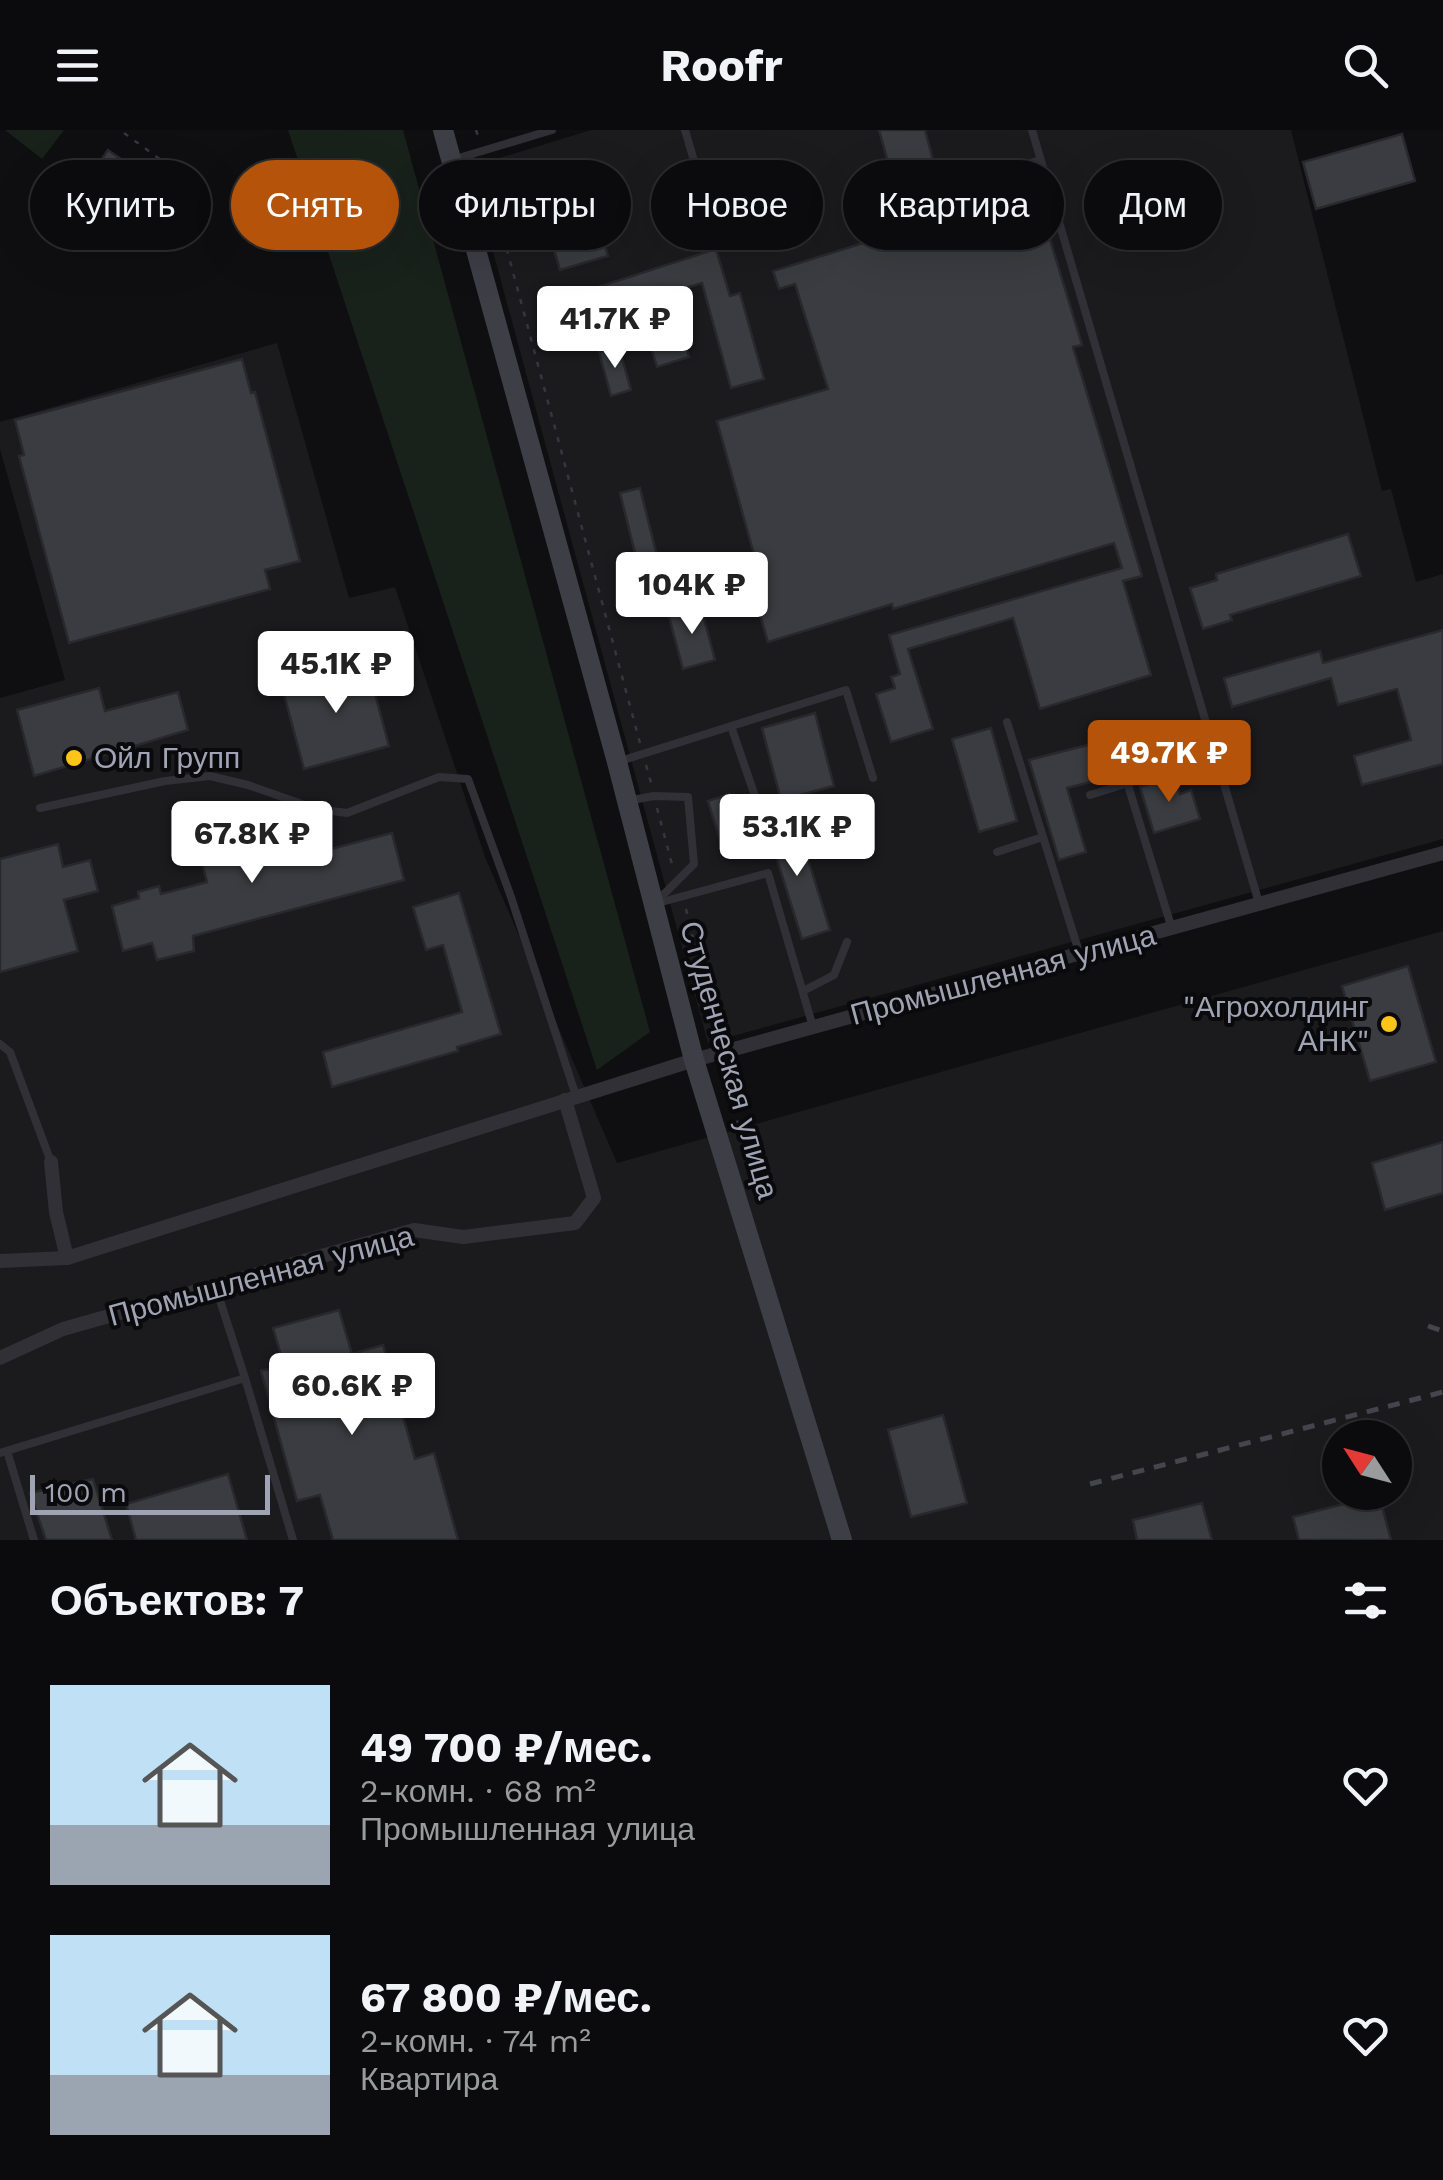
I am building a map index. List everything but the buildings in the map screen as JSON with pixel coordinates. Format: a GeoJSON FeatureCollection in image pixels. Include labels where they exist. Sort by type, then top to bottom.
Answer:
{"type":"FeatureCollection","features":[{"type":"Feature","properties":{"kind":"main road","name":"Студенческая улица"},"geometry":{"type":"LineString","coordinates":[[443,130],[452,160]]}},
{"type":"Feature","properties":{"kind":"main road","name":"Студенческая улица"},"geometry":{"type":"LineString","coordinates":[[477,250],[694,1060],[842,1540]]}},
{"type":"Feature","properties":{"kind":"street","name":"Промышленная улица"},"geometry":{"type":"LineString","coordinates":[[0,1261],[68,1258],[694,1060],[1443,854]]}},
{"type":"Feature","properties":{"kind":"street","name":"Промышленная улица"},"geometry":{"type":"LineString","coordinates":[[0,1358],[63,1328],[414,1230],[463,1236],[574,1224],[594,1198],[570,1098]]}},
{"type":"Feature","properties":{"kind":"street"},"geometry":{"type":"LineString","coordinates":[[51,1162],[56,1212],[68,1258]]}},
{"type":"Feature","properties":{"kind":"lane"},"geometry":{"type":"LineString","coordinates":[[452,160],[552,130]]}},
{"type":"Feature","properties":{"kind":"lane"},"geometry":{"type":"LineString","coordinates":[[684,130],[693,160]]}},
{"type":"Feature","properties":{"kind":"lane"},"geometry":{"type":"LineString","coordinates":[[1032,130],[1040,160]]}},
{"type":"Feature","properties":{"kind":"lane"},"geometry":{"type":"LineString","coordinates":[[1064,242],[1259,904]]}},
{"type":"Feature","properties":{"kind":"lane"},"geometry":{"type":"LineString","coordinates":[[617,762],[846,690],[873,778]]}},
{"type":"Feature","properties":{"kind":"lane"},"geometry":{"type":"LineString","coordinates":[[1007,722],[1080,955]]}},
{"type":"Feature","properties":{"kind":"lane"},"geometry":{"type":"LineString","coordinates":[[731,726],[758,808]]}},
{"type":"Feature","properties":{"kind":"lane"},"geometry":{"type":"LineString","coordinates":[[1090,795],[1173,769]]}},
{"type":"Feature","properties":{"kind":"lane"},"geometry":{"type":"LineString","coordinates":[[40,808],[164,781],[210,776],[316,809],[348,813],[439,777],[468,780],[570,1098]]}},
{"type":"Feature","properties":{"kind":"lane"},"geometry":{"type":"LineString","coordinates":[[1127,782],[1172,929]]}},
{"type":"Feature","properties":{"kind":"lane"},"geometry":{"type":"LineString","coordinates":[[627,802],[654,796],[688,797],[694,864],[654,904]]}},
{"type":"Feature","properties":{"kind":"lane"},"geometry":{"type":"LineString","coordinates":[[996,852],[1043,837]]}},
{"type":"Feature","properties":{"kind":"lane"},"geometry":{"type":"LineString","coordinates":[[654,904],[768,873],[813,1027]]}},
{"type":"Feature","properties":{"kind":"lane"},"geometry":{"type":"LineString","coordinates":[[802,991],[834,976],[848,942]]}},
{"type":"Feature","properties":{"kind":"lane"},"geometry":{"type":"LineString","coordinates":[[0,1044],[10,1052],[51,1162]]}},
{"type":"Feature","properties":{"kind":"lane"},"geometry":{"type":"LineString","coordinates":[[215,1286],[293,1540]]}},
{"type":"Feature","properties":{"kind":"lane"},"geometry":{"type":"LineString","coordinates":[[34,1540],[4,1452],[245,1378]]}},
{"type":"Feature","properties":{"kind":"path"},"geometry":{"type":"LineString","coordinates":[[120,130],[163,160]]}},
{"type":"Feature","properties":{"kind":"path"},"geometry":{"type":"LineString","coordinates":[[476,130],[485,177],[677,882]]}},
{"type":"Feature","properties":{"kind":"path"},"geometry":{"type":"LineString","coordinates":[[683,897],[753,1185]]}},
{"type":"Feature","properties":{"kind":"shaded area"},"geometry":{"type":"Polygon","coordinates":[[[5,130],[64,130],[42,159],[5,130]]]}},
{"type":"Feature","properties":{"kind":"shaded area"},"geometry":{"type":"Polygon","coordinates":[[[288,130],[403,130],[419,188],[419,250],[436,250],[650,1032],[597,1070],[327,250],[399,250],[399,160],[298,160],[288,130]]]}},
{"type":"Feature","properties":{"kind":"shaded area"},"geometry":{"type":"Polygon","coordinates":[[[591,130],[1291,130],[1382,491],[1391,489],[1416,582],[1443,574],[1443,839],[708,1043],[493,250],[631,250],[631,160],[493,160],[591,130]]]}},
{"type":"Feature","properties":{"kind":"shaded area"},"geometry":{"type":"Polygon","coordinates":[[[277,343],[349,598],[395,587],[485,857],[617,1163],[1443,931],[1443,1540],[0,1540],[0,698],[65,680],[0,449],[0,422],[277,343]]]}},
{"type":"Feature","properties":{"kind":"railway"},"geometry":{"type":"LineString","coordinates":[[1428,1326],[1443,1331]]}},
{"type":"Feature","properties":{"kind":"railway"},"geometry":{"type":"LineString","coordinates":[[1090,1484],[1443,1392]]}},
{"type":"Feature","properties":{"kind":"place","name":"Ойл Групп"},"geometry":{"type":"Point","coordinates":[74,758]}},
{"type":"Feature","properties":{"kind":"place","name":"\"Агрохолдинг АНК\""},"geometry":{"type":"Point","coordinates":[1389,1024]}}]}
